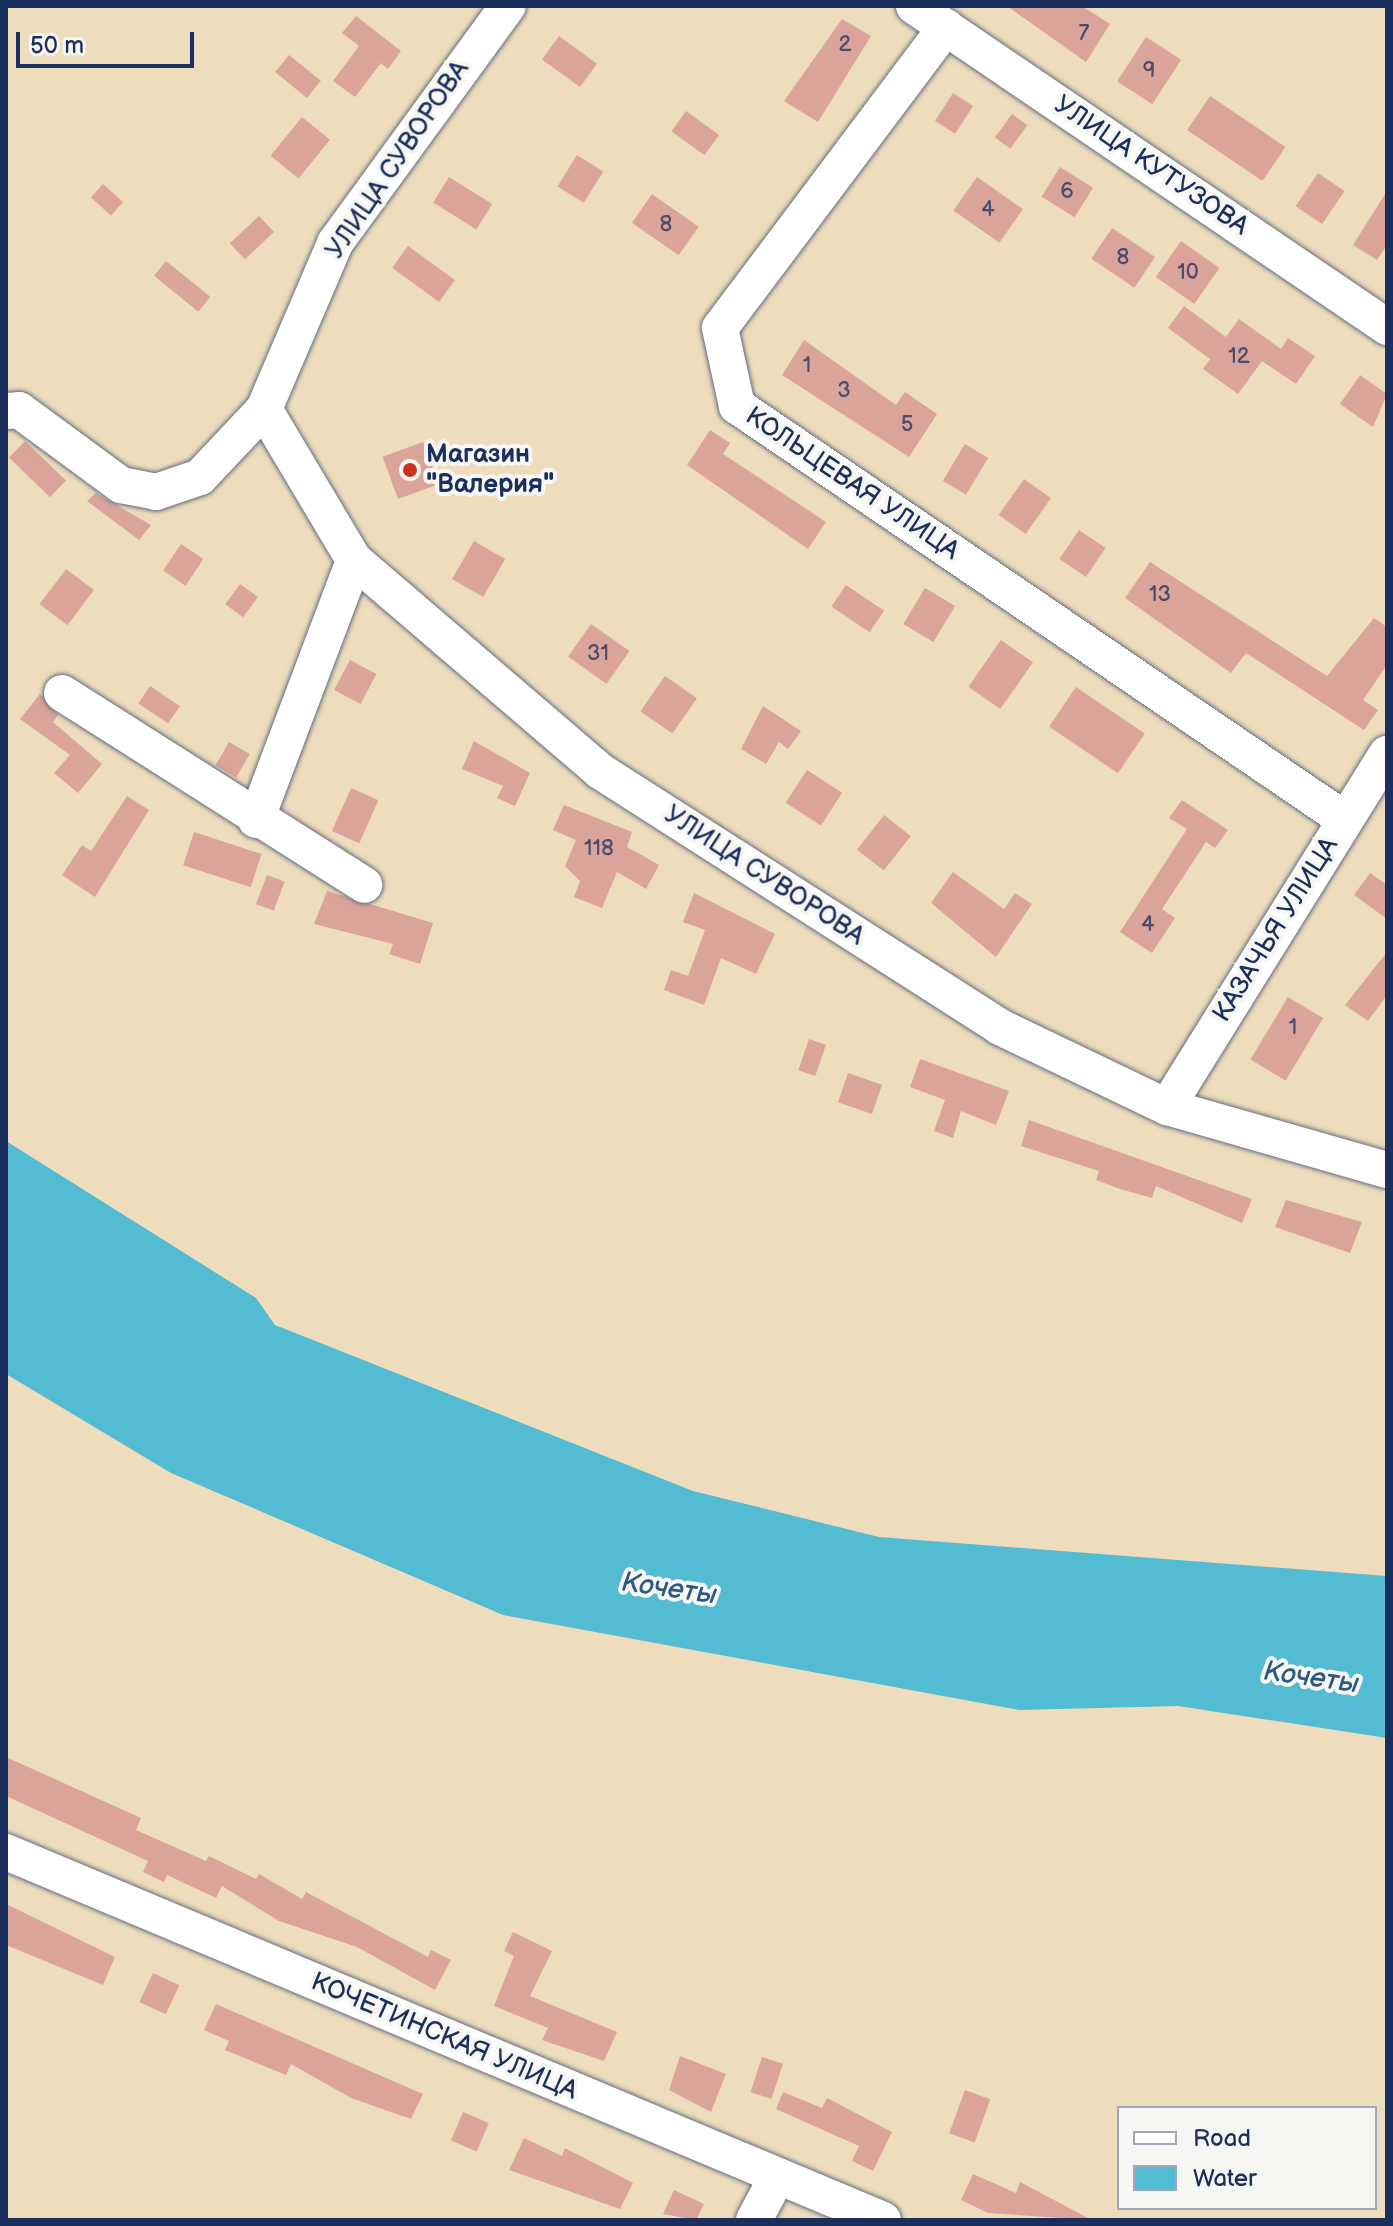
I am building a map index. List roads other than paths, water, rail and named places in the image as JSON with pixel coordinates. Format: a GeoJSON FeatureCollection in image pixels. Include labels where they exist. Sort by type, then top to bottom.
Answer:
{"type":"FeatureCollection","features":[{"type":"Feature","properties":{"kind":"street","name":"УЛИЦА СУВОРОВА"},"geometry":{"type":"LineString","coordinates":[[6,411],[19,410],[121,485],[156,492],[200,477],[264,409],[335,243],[508,6]]}},
{"type":"Feature","properties":{"kind":"street","name":"УЛИЦА КУТУЗОВА"},"geometry":{"type":"LineString","coordinates":[[914,6],[1387,327]]}},
{"type":"Feature","properties":{"kind":"street","name":"КОЛЬЦЕВАЯ УЛИЦА"},"geometry":{"type":"LineString","coordinates":[[946,27],[720,328],[737,406],[1344,819]]}},
{"type":"Feature","properties":{"kind":"street","name":"УЛИЦА СУВОРОВА"},"geometry":{"type":"LineString","coordinates":[[264,409],[354,560],[600,771],[1000,1027],[1167,1107],[1387,1170]]}},
{"type":"Feature","properties":{"kind":"street"},"geometry":{"type":"LineString","coordinates":[[256,820],[354,560]]}},
{"type":"Feature","properties":{"kind":"street"},"geometry":{"type":"LineString","coordinates":[[62,693],[256,820],[364,885]]}},
{"type":"Feature","properties":{"kind":"street","name":"КАЗАЧЬЯ УЛИЦА"},"geometry":{"type":"LineString","coordinates":[[1167,1107],[1387,754]]}},
{"type":"Feature","properties":{"kind":"street","name":"КОЧЕТИНСКАЯ УЛИЦА"},"geometry":{"type":"LineString","coordinates":[[6,1852],[883,2220]]}},
{"type":"Feature","properties":{"kind":"street"},"geometry":{"type":"LineString","coordinates":[[754,2220],[777,2177]]}},
{"type":"Feature","properties":{"kind":"water","name":"Кочеты"},"geometry":{"type":"Polygon","coordinates":[[[6,1141],[256,1298],[275,1325],[693,1491],[879,1537],[1387,1576],[1387,1738],[1178,1706],[1019,1710],[503,1615],[171,1473],[6,1374],[6,1141]]]}},
{"type":"Feature","properties":{"kind":"place","name":"Магазин \"Валерия\""},"geometry":{"type":"Point","coordinates":[410,470]}}]}
